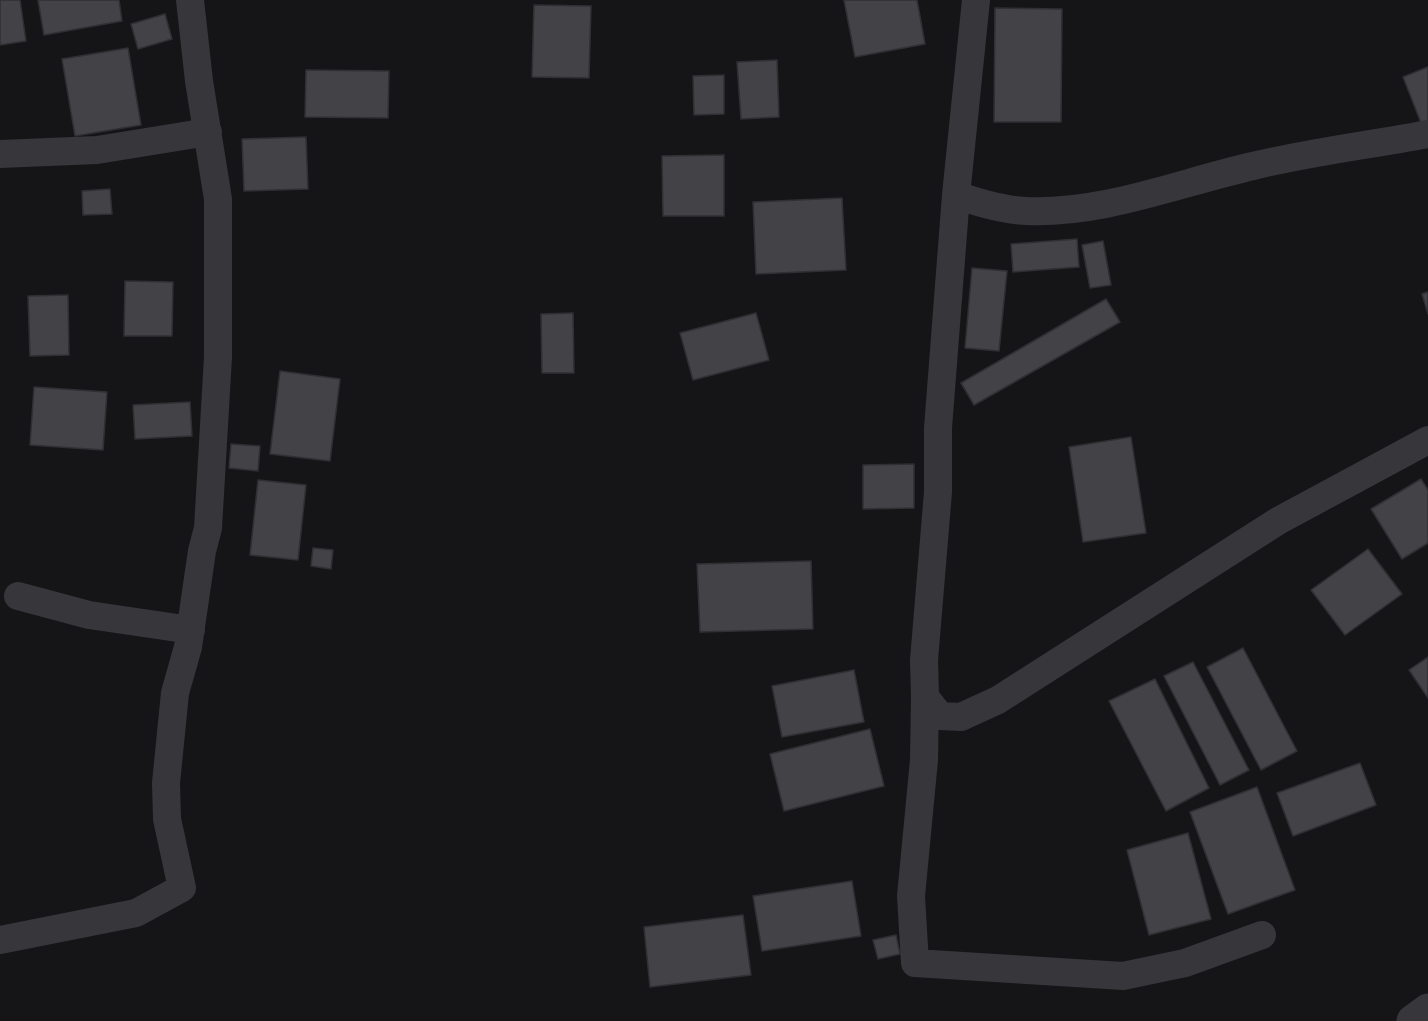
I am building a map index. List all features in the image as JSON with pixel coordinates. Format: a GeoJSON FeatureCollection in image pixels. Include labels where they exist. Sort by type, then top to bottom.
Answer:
{"type":"FeatureCollection","features":[{"type":"Feature","properties":{"kind":"street"},"geometry":{"type":"LineString","coordinates":[[0,940],[136,913],[182,888],[167,819],[166,783],[175,693],[191,630],[202,551],[208,528],[218,357],[218,200],[189,0]]}},
{"type":"Feature","properties":{"kind":"street"},"geometry":{"type":"LineString","coordinates":[[976,0],[956,195],[938,428],[938,492],[924,660],[924,760],[911,896],[915,963],[1123,976],[1185,963],[1262,935]]}},
{"type":"Feature","properties":{"kind":"street"},"geometry":{"type":"LineString","coordinates":[[0,154],[97,150],[208,132]]}},
{"type":"Feature","properties":{"kind":"street"},"geometry":{"type":"LineString","coordinates":[[956,195],[988,206],[1025,211],[1072,210],[1156,193],[1252,166],[1428,134]]}},
{"type":"Feature","properties":{"kind":"street"},"geometry":{"type":"LineString","coordinates":[[925,697],[940,716],[961,717],[998,700],[1278,521],[1428,440]]}},
{"type":"Feature","properties":{"kind":"street"},"geometry":{"type":"LineString","coordinates":[[18,596],[89,615],[191,630]]}},
{"type":"Feature","properties":{"kind":"street"},"geometry":{"type":"LineString","coordinates":[[1413,1021],[1428,1010]]}},
{"type":"Feature","properties":{"kind":"building"},"geometry":{"type":"Polygon","coordinates":[[[0,0],[20,0],[26,41],[0,45],[0,0]]]}},
{"type":"Feature","properties":{"kind":"building"},"geometry":{"type":"Polygon","coordinates":[[[38,0],[119,0],[122,21],[44,35],[38,0]]]}},
{"type":"Feature","properties":{"kind":"building"},"geometry":{"type":"Polygon","coordinates":[[[844,0],[917,0],[925,44],[855,57],[844,0]]]}},
{"type":"Feature","properties":{"kind":"building"},"geometry":{"type":"Polygon","coordinates":[[[534,5],[591,6],[589,78],[532,77],[534,5]]]}},
{"type":"Feature","properties":{"kind":"building"},"geometry":{"type":"Polygon","coordinates":[[[995,8],[1062,9],[1061,122],[994,122],[995,8]]]}},
{"type":"Feature","properties":{"kind":"building"},"geometry":{"type":"Polygon","coordinates":[[[165,14],[172,39],[138,49],[131,24],[165,14]]]}},
{"type":"Feature","properties":{"kind":"building"},"geometry":{"type":"Polygon","coordinates":[[[128,48],[141,125],[75,136],[62,59],[128,48]]]}},
{"type":"Feature","properties":{"kind":"building"},"geometry":{"type":"Polygon","coordinates":[[[777,60],[779,117],[741,119],[737,62],[777,60]]]}},
{"type":"Feature","properties":{"kind":"building"},"geometry":{"type":"Polygon","coordinates":[[[1428,67],[1428,138],[1427,138],[1403,77],[1428,67]]]}},
{"type":"Feature","properties":{"kind":"building"},"geometry":{"type":"Polygon","coordinates":[[[306,70],[389,71],[388,118],[305,117],[306,70]]]}},
{"type":"Feature","properties":{"kind":"building"},"geometry":{"type":"Polygon","coordinates":[[[724,75],[724,114],[694,115],[693,76],[724,75]]]}},
{"type":"Feature","properties":{"kind":"building"},"geometry":{"type":"Polygon","coordinates":[[[306,137],[308,189],[244,191],[242,139],[306,137]]]}},
{"type":"Feature","properties":{"kind":"building"},"geometry":{"type":"Polygon","coordinates":[[[724,155],[724,216],[663,216],[662,156],[724,155]]]}},
{"type":"Feature","properties":{"kind":"building"},"geometry":{"type":"Polygon","coordinates":[[[110,189],[112,214],[83,215],[82,191],[110,189]]]}},
{"type":"Feature","properties":{"kind":"building"},"geometry":{"type":"Polygon","coordinates":[[[842,198],[846,270],[756,274],[753,202],[842,198]]]}},
{"type":"Feature","properties":{"kind":"building"},"geometry":{"type":"Polygon","coordinates":[[[1077,239],[1079,267],[1013,272],[1011,244],[1077,239]]]}},
{"type":"Feature","properties":{"kind":"building"},"geometry":{"type":"Polygon","coordinates":[[[1103,241],[1111,285],[1090,288],[1082,245],[1103,241]]]}},
{"type":"Feature","properties":{"kind":"building"},"geometry":{"type":"Polygon","coordinates":[[[972,268],[1007,271],[999,351],[965,348],[972,268]]]}},
{"type":"Feature","properties":{"kind":"building"},"geometry":{"type":"Polygon","coordinates":[[[125,281],[173,282],[172,336],[124,336],[125,281]]]}},
{"type":"Feature","properties":{"kind":"building"},"geometry":{"type":"Polygon","coordinates":[[[1428,292],[1428,314],[1422,294],[1428,292]]]}},
{"type":"Feature","properties":{"kind":"building"},"geometry":{"type":"Polygon","coordinates":[[[68,295],[69,355],[30,356],[28,296],[68,295]]]}},
{"type":"Feature","properties":{"kind":"building"},"geometry":{"type":"Polygon","coordinates":[[[1106,299],[1120,322],[974,405],[961,383],[1106,299]]]}},
{"type":"Feature","properties":{"kind":"building"},"geometry":{"type":"Polygon","coordinates":[[[573,313],[574,373],[542,373],[541,314],[573,313]]]}},
{"type":"Feature","properties":{"kind":"building"},"geometry":{"type":"Polygon","coordinates":[[[756,313],[769,360],[693,380],[680,333],[756,313]]]}},
{"type":"Feature","properties":{"kind":"building"},"geometry":{"type":"Polygon","coordinates":[[[280,371],[340,379],[330,461],[270,454],[280,371]]]}},
{"type":"Feature","properties":{"kind":"building"},"geometry":{"type":"Polygon","coordinates":[[[34,387],[107,392],[103,450],[30,445],[34,387]]]}},
{"type":"Feature","properties":{"kind":"building"},"geometry":{"type":"Polygon","coordinates":[[[190,402],[192,436],[135,439],[133,405],[190,402]]]}},
{"type":"Feature","properties":{"kind":"building"},"geometry":{"type":"Polygon","coordinates":[[[1131,437],[1146,533],[1083,542],[1069,447],[1131,437]]]}},
{"type":"Feature","properties":{"kind":"building"},"geometry":{"type":"Polygon","coordinates":[[[231,444],[260,446],[258,471],[229,468],[231,444]]]}},
{"type":"Feature","properties":{"kind":"building"},"geometry":{"type":"Polygon","coordinates":[[[914,464],[914,508],[863,509],[863,465],[914,464]]]}},
{"type":"Feature","properties":{"kind":"building"},"geometry":{"type":"Polygon","coordinates":[[[1421,479],[1428,490],[1428,543],[1402,559],[1371,509],[1421,479]]]}},
{"type":"Feature","properties":{"kind":"building"},"geometry":{"type":"Polygon","coordinates":[[[258,480],[306,485],[298,560],[250,555],[258,480]]]}},
{"type":"Feature","properties":{"kind":"building"},"geometry":{"type":"Polygon","coordinates":[[[313,548],[333,550],[331,569],[311,566],[313,548]]]}},
{"type":"Feature","properties":{"kind":"building"},"geometry":{"type":"Polygon","coordinates":[[[1368,549],[1402,594],[1345,635],[1311,590],[1368,549]]]}},
{"type":"Feature","properties":{"kind":"building"},"geometry":{"type":"Polygon","coordinates":[[[811,561],[813,629],[700,632],[697,564],[811,561]]]}},
{"type":"Feature","properties":{"kind":"building"},"geometry":{"type":"Polygon","coordinates":[[[1243,648],[1297,751],[1261,770],[1207,667],[1243,648]]]}},
{"type":"Feature","properties":{"kind":"building"},"geometry":{"type":"Polygon","coordinates":[[[1428,657],[1428,698],[1409,670],[1428,657]]]}},
{"type":"Feature","properties":{"kind":"building"},"geometry":{"type":"Polygon","coordinates":[[[1193,662],[1249,770],[1220,785],[1164,676],[1193,662]]]}},
{"type":"Feature","properties":{"kind":"building"},"geometry":{"type":"Polygon","coordinates":[[[854,670],[864,722],[782,737],[772,686],[854,670]]]}},
{"type":"Feature","properties":{"kind":"building"},"geometry":{"type":"Polygon","coordinates":[[[1155,679],[1209,788],[1166,811],[1109,701],[1155,679]]]}},
{"type":"Feature","properties":{"kind":"building"},"geometry":{"type":"Polygon","coordinates":[[[870,729],[884,786],[784,811],[770,754],[870,729]]]}},
{"type":"Feature","properties":{"kind":"building"},"geometry":{"type":"Polygon","coordinates":[[[1360,763],[1376,805],[1293,836],[1277,793],[1360,763]]]}},
{"type":"Feature","properties":{"kind":"building"},"geometry":{"type":"Polygon","coordinates":[[[1257,787],[1295,890],[1228,914],[1190,812],[1257,787]]]}},
{"type":"Feature","properties":{"kind":"building"},"geometry":{"type":"Polygon","coordinates":[[[1188,833],[1211,919],[1149,935],[1127,850],[1188,833]]]}},
{"type":"Feature","properties":{"kind":"building"},"geometry":{"type":"Polygon","coordinates":[[[852,881],[861,936],[762,951],[753,896],[852,881]]]}},
{"type":"Feature","properties":{"kind":"building"},"geometry":{"type":"Polygon","coordinates":[[[743,915],[751,975],[650,987],[644,927],[743,915]]]}},
{"type":"Feature","properties":{"kind":"building"},"geometry":{"type":"Polygon","coordinates":[[[896,935],[900,954],[878,959],[873,940],[896,935]]]}}]}
